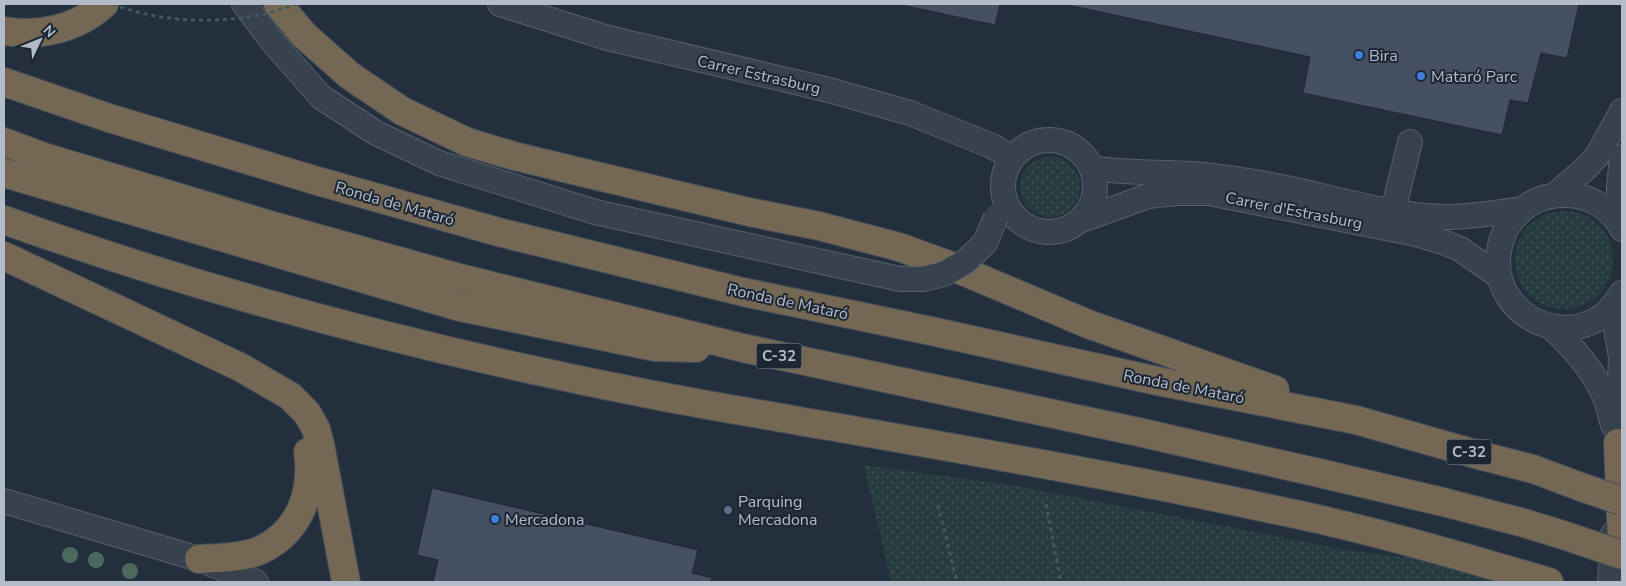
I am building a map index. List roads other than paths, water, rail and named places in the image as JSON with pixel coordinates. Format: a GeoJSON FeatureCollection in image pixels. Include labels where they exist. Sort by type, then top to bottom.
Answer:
{"type":"FeatureCollection","features":[{"type":"Feature","properties":{"kind":"highway"},"geometry":{"type":"LineString","coordinates":[[4,15],[22,17],[52,14],[73,4]]}},
{"type":"Feature","properties":{"kind":"highway"},"geometry":{"type":"LineString","coordinates":[[4,31],[14,33],[38,32],[60,28],[83,19],[104,4]]}},
{"type":"Feature","properties":{"kind":"highway"},"geometry":{"type":"LineString","coordinates":[[278,4],[304,35],[349,75],[402,111],[467,142],[514,156],[749,212],[819,226],[899,247],[946,264],[1088,324],[1356,420]]}},
{"type":"Feature","properties":{"kind":"highway","name":"Ronda de Mataró"},"geometry":{"type":"LineString","coordinates":[[4,82],[109,118],[314,180],[502,233],[743,292],[1162,382],[1356,420],[1533,469],[1622,501]]}},
{"type":"Feature","properties":{"kind":"highway","name":"C-32"},"geometry":{"type":"LineString","coordinates":[[4,142],[44,157],[298,233],[456,277],[743,348],[1134,431],[1443,502],[1524,523],[1622,555]]}},
{"type":"Feature","properties":{"kind":"highway"},"geometry":{"type":"LineString","coordinates":[[4,172],[460,307],[655,347],[743,348]]}},
{"type":"Feature","properties":{"kind":"highway"},"geometry":{"type":"LineString","coordinates":[[4,220],[127,262],[240,296],[398,339],[483,359],[661,397],[934,445],[1274,509],[1454,554],[1549,582]]}},
{"type":"Feature","properties":{"kind":"highway"},"geometry":{"type":"LineString","coordinates":[[4,256],[240,367],[290,396],[307,413],[316,429],[346,582]]}},
{"type":"Feature","properties":{"kind":"highway"},"geometry":{"type":"LineString","coordinates":[[176,336],[192,358],[290,410],[307,444],[311,468],[309,486],[303,506],[286,532],[255,552],[231,557],[199,559]]}},
{"type":"Feature","properties":{"kind":"highway"},"geometry":{"type":"LineString","coordinates":[[1618,444],[1622,543]]}},
{"type":"Feature","properties":{"kind":"street"},"geometry":{"type":"LineString","coordinates":[[244,4],[272,41],[320,97],[376,133],[439,163],[595,212],[900,279],[924,279],[944,274],[965,262],[985,243],[1001,209],[1004,178],[1007,168],[1012,158],[1024,147],[1039,141],[1055,140],[1070,145],[1084,154],[1092,168],[1096,186],[1092,204],[1082,220],[1066,230],[1048,233],[1030,228],[1001,209]]}},
{"type":"Feature","properties":{"kind":"street","name":"Carrer Estrasburg"},"geometry":{"type":"LineString","coordinates":[[500,4],[557,13],[608,38],[829,90],[910,113],[992,146],[1012,158]]}},
{"type":"Feature","properties":{"kind":"street"},"geometry":{"type":"LineString","coordinates":[[1556,194],[1597,156],[1622,112]]}},
{"type":"Feature","properties":{"kind":"street"},"geometry":{"type":"LineString","coordinates":[[1393,211],[1410,142]]}},
{"type":"Feature","properties":{"kind":"street"},"geometry":{"type":"LineString","coordinates":[[1621,226],[1619,187],[1622,157]]}},
{"type":"Feature","properties":{"kind":"street"},"geometry":{"type":"LineString","coordinates":[[1092,168],[1115,172],[1193,174],[1250,181],[1393,211],[1444,217],[1491,215],[1522,209]]}},
{"type":"Feature","properties":{"kind":"street","name":"Carrer d'Estrasburg"},"geometry":{"type":"LineString","coordinates":[[1082,220],[1148,196],[1176,193],[1208,194],[1416,234],[1460,249],[1499,276]]}},
{"type":"Feature","properties":{"kind":"street"},"geometry":{"type":"LineString","coordinates":[[1618,444],[1604,396],[1592,372],[1551,327],[1528,317],[1518,309],[1503,288],[1499,276],[1498,251],[1506,228],[1522,209],[1538,199],[1556,194],[1574,195],[1591,200],[1607,210],[1621,226]]}},
{"type":"Feature","properties":{"kind":"street"},"geometry":{"type":"LineString","coordinates":[[1551,327],[1565,328],[1592,322],[1604,314],[1618,299]]}},
{"type":"Feature","properties":{"kind":"street"},"geometry":{"type":"LineString","coordinates":[[1610,582],[1621,357],[1617,335],[1618,299]]}},
{"type":"Feature","properties":{"kind":"street"},"geometry":{"type":"LineString","coordinates":[[4,501],[199,559],[256,582]]}},
{"type":"Feature","properties":{"kind":"place","name":"Bira"},"geometry":{"type":"Point","coordinates":[1359,55]}},
{"type":"Feature","properties":{"kind":"place","name":"Mataró Parc"},"geometry":{"type":"Point","coordinates":[1421,76]}},
{"type":"Feature","properties":{"kind":"place","name":"Parquing Mercadona"},"geometry":{"type":"Point","coordinates":[728,510]}},
{"type":"Feature","properties":{"kind":"place","name":"Mercadona"},"geometry":{"type":"Point","coordinates":[495,519]}}]}
